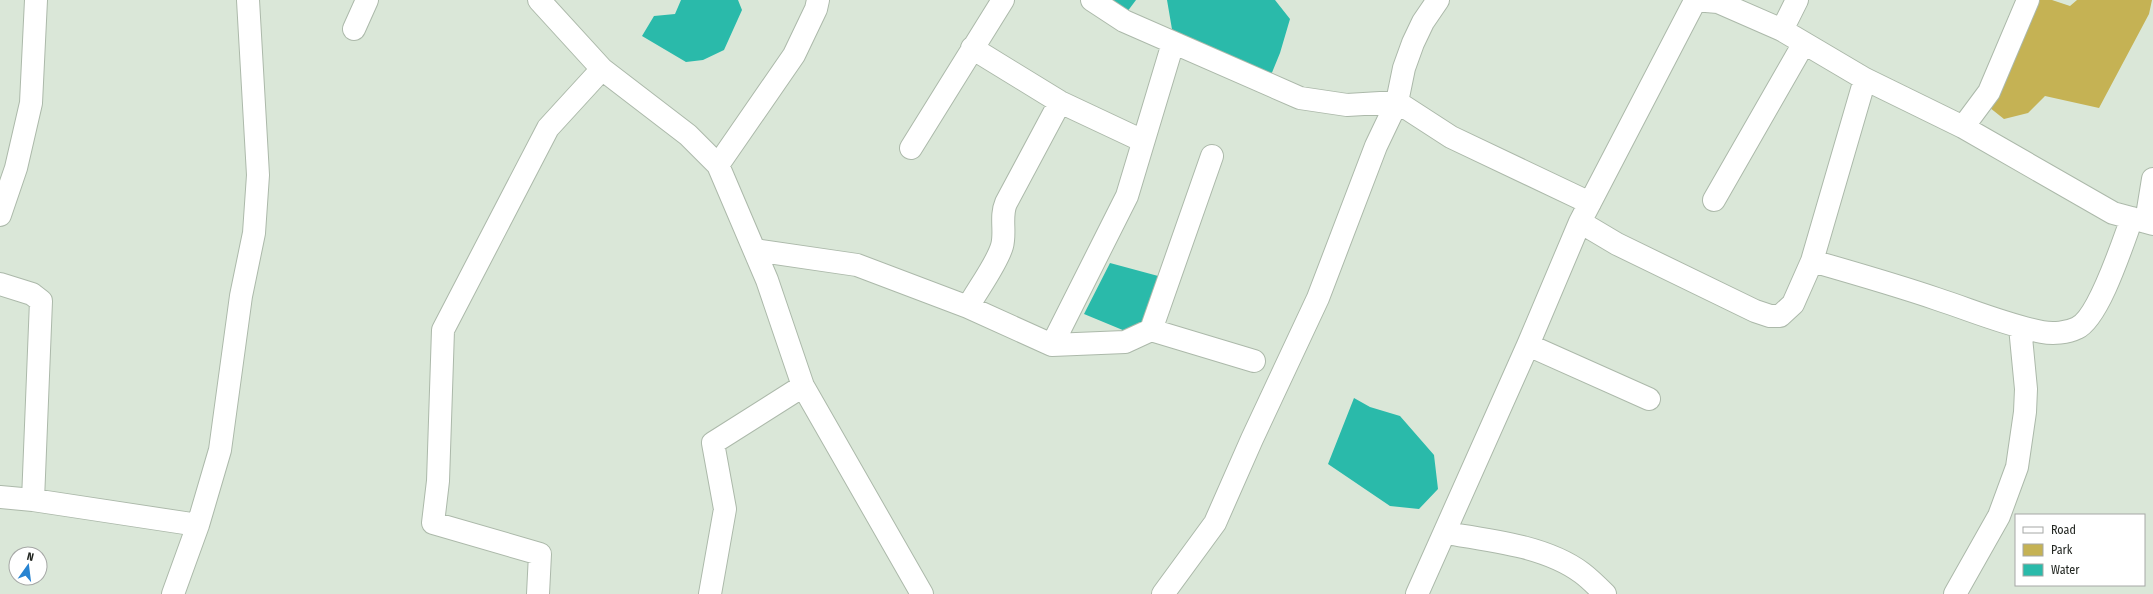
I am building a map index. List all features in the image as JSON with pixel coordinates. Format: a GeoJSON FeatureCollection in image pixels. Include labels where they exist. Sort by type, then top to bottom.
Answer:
{"type":"FeatureCollection","features":[{"type":"Feature","properties":{"kind":"street"},"geometry":{"type":"LineString","coordinates":[[0,215],[16,168],[31,103],[36,0]]}},
{"type":"Feature","properties":{"kind":"street"},"geometry":{"type":"LineString","coordinates":[[354,29],[367,0]]}},
{"type":"Feature","properties":{"kind":"street"},"geometry":{"type":"LineString","coordinates":[[539,0],[602,69],[688,135],[718,165],[755,250],[803,386],[922,594]]}},
{"type":"Feature","properties":{"kind":"street"},"geometry":{"type":"LineString","coordinates":[[718,165],[794,55],[816,9],[818,0]]}},
{"type":"Feature","properties":{"kind":"street"},"geometry":{"type":"LineString","coordinates":[[911,148],[1003,0]]}},
{"type":"Feature","properties":{"kind":"street"},"geometry":{"type":"LineString","coordinates":[[1092,0],[1124,21],[1300,98],[1347,105],[1397,102],[1451,137],[1590,203]]}},
{"type":"Feature","properties":{"kind":"street"},"geometry":{"type":"LineString","coordinates":[[1163,594],[1215,523],[1252,439],[1318,298],[1376,146],[1397,102],[1404,68],[1413,43],[1423,22],[1438,0]]}},
{"type":"Feature","properties":{"kind":"street"},"geometry":{"type":"LineString","coordinates":[[1417,594],[1528,344],[1580,222],[1694,0],[1718,2],[1782,30],[1865,79],[1963,127],[2113,213],[2144,221]]}},
{"type":"Feature","properties":{"kind":"street"},"geometry":{"type":"LineString","coordinates":[[1782,30],[1797,0]]}},
{"type":"Feature","properties":{"kind":"street"},"geometry":{"type":"LineString","coordinates":[[1963,127],[1989,92],[2028,0]]}},
{"type":"Feature","properties":{"kind":"street"},"geometry":{"type":"LineString","coordinates":[[174,594],[198,525],[220,450],[241,296],[254,233],[258,176],[242,2]]}},
{"type":"Feature","properties":{"kind":"street"},"geometry":{"type":"LineString","coordinates":[[1714,200],[1804,42]]}},
{"type":"Feature","properties":{"kind":"street"},"geometry":{"type":"LineString","coordinates":[[1052,345],[1127,196],[1173,43]]}},
{"type":"Feature","properties":{"kind":"street"},"geometry":{"type":"LineString","coordinates":[[972,48],[1060,102],[1143,141]]}},
{"type":"Feature","properties":{"kind":"street"},"geometry":{"type":"LineString","coordinates":[[538,594],[540,554],[432,523],[438,481],[444,330],[548,128],[602,69]]}},
{"type":"Feature","properties":{"kind":"street"},"geometry":{"type":"LineString","coordinates":[[1580,222],[1617,244],[1755,311],[1770,316],[1780,316],[1793,304],[1812,261],[1865,79]]}},
{"type":"Feature","properties":{"kind":"street"},"geometry":{"type":"LineString","coordinates":[[968,307],[1000,251],[1004,238],[1003,215],[1006,203],[1060,102]]}},
{"type":"Feature","properties":{"kind":"street"},"geometry":{"type":"LineString","coordinates":[[1151,330],[1212,156]]}},
{"type":"Feature","properties":{"kind":"street"},"geometry":{"type":"LineString","coordinates":[[1812,261],[1929,296],[2020,326],[2043,332],[2059,333],[2078,328],[2090,317],[2144,221],[2153,179]]}},
{"type":"Feature","properties":{"kind":"street"},"geometry":{"type":"LineString","coordinates":[[755,250],[857,265],[968,307],[1052,345],[1125,342],[1151,330],[1254,361]]}},
{"type":"Feature","properties":{"kind":"street"},"geometry":{"type":"LineString","coordinates":[[0,284],[32,294],[41,301],[33,500]]}},
{"type":"Feature","properties":{"kind":"street"},"geometry":{"type":"LineString","coordinates":[[1956,594],[1999,516],[2017,467],[2025,412],[2026,389],[2020,326]]}},
{"type":"Feature","properties":{"kind":"street"},"geometry":{"type":"LineString","coordinates":[[1528,344],[1649,399]]}},
{"type":"Feature","properties":{"kind":"street"},"geometry":{"type":"LineString","coordinates":[[710,594],[725,509],[713,443],[803,386]]}},
{"type":"Feature","properties":{"kind":"street"},"geometry":{"type":"LineString","coordinates":[[0,497],[33,500],[198,525]]}},
{"type":"Feature","properties":{"kind":"street"},"geometry":{"type":"LineString","coordinates":[[1445,532],[1502,542],[1535,551],[1582,573],[1605,594]]}},
{"type":"Feature","properties":{"kind":"green space"},"geometry":{"type":"Polygon","coordinates":[[[2020,0],[2052,0],[2070,6],[2077,0],[2152,0],[2149,14],[2099,108],[2045,96],[2028,113],[2004,119],[1980,100],[2020,0]]]}},
{"type":"Feature","properties":{"kind":"water"},"geometry":{"type":"Polygon","coordinates":[[[681,0],[738,0],[742,10],[724,50],[703,60],[686,62],[642,36],[654,16],[675,14],[681,0]]]}},
{"type":"Feature","properties":{"kind":"water"},"geometry":{"type":"Polygon","coordinates":[[[1102,0],[1136,0],[1124,16],[1102,0]]]}},
{"type":"Feature","properties":{"kind":"water"},"geometry":{"type":"Polygon","coordinates":[[[1167,0],[1275,0],[1290,19],[1280,53],[1271,75],[1174,41],[1167,0]]]}},
{"type":"Feature","properties":{"kind":"water"},"geometry":{"type":"Polygon","coordinates":[[[1110,263],[1173,280],[1142,338],[1084,314],[1110,263]]]}},
{"type":"Feature","properties":{"kind":"water"},"geometry":{"type":"Polygon","coordinates":[[[1354,398],[1370,407],[1400,416],[1434,455],[1438,489],[1419,509],[1390,506],[1328,464],[1354,398]]]}}]}
